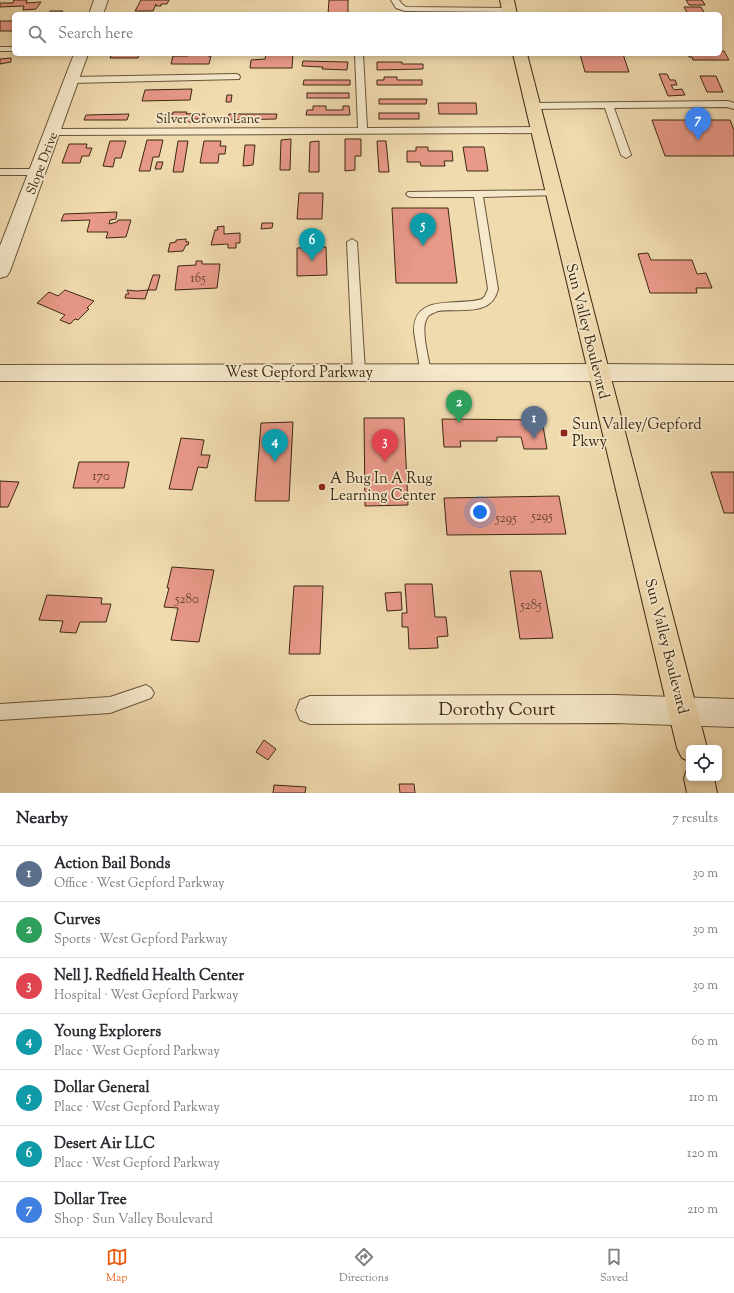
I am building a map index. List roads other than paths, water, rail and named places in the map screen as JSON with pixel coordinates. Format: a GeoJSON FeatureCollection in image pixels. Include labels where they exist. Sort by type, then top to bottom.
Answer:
{"type":"FeatureCollection","features":[{"type":"Feature","properties":{"kind":"main road","name":"Sun Valley Boulevard"},"geometry":{"type":"LineString","coordinates":[[520,56],[691,745]]}},
{"type":"Feature","properties":{"kind":"main road"},"geometry":{"type":"LineString","coordinates":[[700,781],[702,793]]}},
{"type":"Feature","properties":{"kind":"street"},"geometry":{"type":"LineString","coordinates":[[97,12],[101,0]]}},
{"type":"Feature","properties":{"kind":"street","name":"Slope Drive"},"geometry":{"type":"LineString","coordinates":[[0,271],[80,56]]}},
{"type":"Feature","properties":{"kind":"street","name":"West Gepford Parkway"},"geometry":{"type":"LineString","coordinates":[[0,373],[734,373]]}},
{"type":"Feature","properties":{"kind":"street","name":"Dorothy Court"},"geometry":{"type":"LineString","coordinates":[[310,710],[615,709],[734,713]]}},
{"type":"Feature","properties":{"kind":"lane"},"geometry":{"type":"LineString","coordinates":[[394,0],[399,6],[405,9],[509,8]]}},
{"type":"Feature","properties":{"kind":"lane"},"geometry":{"type":"LineString","coordinates":[[0,49],[12,49]]}},
{"type":"Feature","properties":{"kind":"lane"},"geometry":{"type":"LineString","coordinates":[[359,56],[363,130]]}},
{"type":"Feature","properties":{"kind":"lane"},"geometry":{"type":"LineString","coordinates":[[72,80],[236,77]]}},
{"type":"Feature","properties":{"kind":"lane"},"geometry":{"type":"LineString","coordinates":[[533,106],[728,104],[734,106]]}},
{"type":"Feature","properties":{"kind":"lane"},"geometry":{"type":"LineString","coordinates":[[609,106],[626,155]]}},
{"type":"Feature","properties":{"kind":"lane","name":"Silver Crown Lane"},"geometry":{"type":"LineString","coordinates":[[53,132],[539,130]]}},
{"type":"Feature","properties":{"kind":"lane"},"geometry":{"type":"LineString","coordinates":[[0,172],[38,172]]}},
{"type":"Feature","properties":{"kind":"lane"},"geometry":{"type":"LineString","coordinates":[[411,194],[554,193]]}},
{"type":"Feature","properties":{"kind":"lane"},"geometry":{"type":"LineString","coordinates":[[425,372],[419,325],[422,316],[430,310],[443,306],[476,305],[486,302],[491,296],[493,289],[478,194]]}},
{"type":"Feature","properties":{"kind":"lane"},"geometry":{"type":"LineString","coordinates":[[352,242],[359,372]]}},
{"type":"Feature","properties":{"kind":"lane"},"geometry":{"type":"LineString","coordinates":[[0,712],[110,705],[146,693]]}},
{"type":"Feature","properties":{"kind":"place","name":"Dollar Tree"},"geometry":{"type":"Point","coordinates":[698,140]}},
{"type":"Feature","properties":{"kind":"place","name":"Dollar General"},"geometry":{"type":"Point","coordinates":[423,246]}},
{"type":"Feature","properties":{"kind":"place","name":"Desert Air LLC"},"geometry":{"type":"Point","coordinates":[312,261]}},
{"type":"Feature","properties":{"kind":"place","name":"Curves"},"geometry":{"type":"Point","coordinates":[459,423]}},
{"type":"Feature","properties":{"kind":"place","name":"Sun Valley/Gepford Pkwy"},"geometry":{"type":"Point","coordinates":[564,433]}},
{"type":"Feature","properties":{"kind":"place","name":"Action Bail Bonds"},"geometry":{"type":"Point","coordinates":[534,439]}},
{"type":"Feature","properties":{"kind":"place","name":"Young Explorers"},"geometry":{"type":"Point","coordinates":[275,462]}},
{"type":"Feature","properties":{"kind":"place","name":"Nell J. Redfield Health Center"},"geometry":{"type":"Point","coordinates":[385,462]}},
{"type":"Feature","properties":{"kind":"place","name":"A Bug In A Rug Learning Center"},"geometry":{"type":"Point","coordinates":[322,487]}}]}
